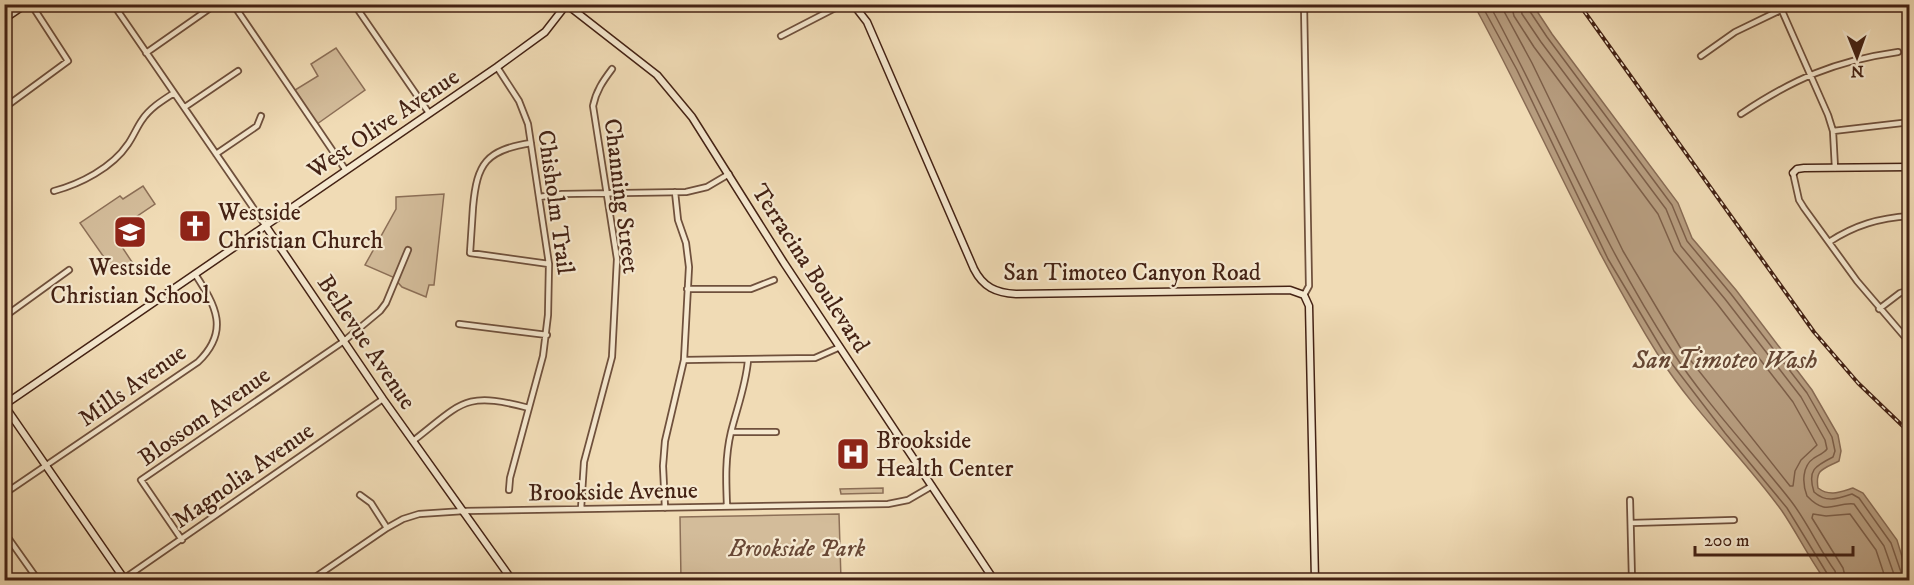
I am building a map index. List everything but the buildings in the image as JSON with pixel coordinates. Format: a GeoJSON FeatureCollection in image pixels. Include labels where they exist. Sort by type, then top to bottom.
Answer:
{"type":"FeatureCollection","features":[{"type":"Feature","properties":{"kind":"main road"},"geometry":{"type":"LineString","coordinates":[[4,19],[26,4]]}},
{"type":"Feature","properties":{"kind":"main road","name":"San Timoteo Canyon Road"},"geometry":{"type":"LineString","coordinates":[[853,4],[867,22],[974,269],[989,288],[1000,293],[1016,294],[1290,290],[1304,295]]}},
{"type":"Feature","properties":{"kind":"main road","name":"West Olive Avenue"},"geometry":{"type":"LineString","coordinates":[[5,405],[345,169],[497,67],[545,32],[566,5]]}},
{"type":"Feature","properties":{"kind":"main road","name":"Terracina Boulevard"},"geometry":{"type":"LineString","coordinates":[[566,5],[657,75],[692,117],[784,263],[994,580]]}},
{"type":"Feature","properties":{"kind":"main road"},"geometry":{"type":"LineString","coordinates":[[1793,173],[1797,169],[1804,168],[1910,167]]}},
{"type":"Feature","properties":{"kind":"main road","name":"Bellevue Avenue"},"geometry":{"type":"LineString","coordinates":[[266,225],[383,399],[512,580]]}},
{"type":"Feature","properties":{"kind":"main road"},"geometry":{"type":"LineString","coordinates":[[1304,295],[1309,306],[1315,580]]}},
{"type":"Feature","properties":{"kind":"main road"},"geometry":{"type":"LineString","coordinates":[[5,405],[124,580]]}},
{"type":"Feature","properties":{"kind":"street"},"geometry":{"type":"LineString","coordinates":[[4,108],[68,61],[31,4]]}},
{"type":"Feature","properties":{"kind":"street","name":"Bellevue Avenue"},"geometry":{"type":"LineString","coordinates":[[113,4],[266,225]]}},
{"type":"Feature","properties":{"kind":"street"},"geometry":{"type":"LineString","coordinates":[[146,52],[216,4]]}},
{"type":"Feature","properties":{"kind":"street"},"geometry":{"type":"LineString","coordinates":[[233,4],[345,169]]}},
{"type":"Feature","properties":{"kind":"street"},"geometry":{"type":"LineString","coordinates":[[354,4],[429,112]]}},
{"type":"Feature","properties":{"kind":"street"},"geometry":{"type":"LineString","coordinates":[[781,36],[843,4]]}},
{"type":"Feature","properties":{"kind":"street"},"geometry":{"type":"LineString","coordinates":[[1304,4],[1309,286],[1304,295]]}},
{"type":"Feature","properties":{"kind":"street"},"geometry":{"type":"LineString","coordinates":[[1701,56],[1735,32],[1780,7],[1793,4]]}},
{"type":"Feature","properties":{"kind":"street"},"geometry":{"type":"LineString","coordinates":[[1780,7],[1826,109],[1833,131],[1835,168]]}},
{"type":"Feature","properties":{"kind":"street"},"geometry":{"type":"LineString","coordinates":[[1741,114],[1785,86],[1810,74],[1850,62],[1898,52]]}},
{"type":"Feature","properties":{"kind":"street","name":"Chisholm Trail"},"geometry":{"type":"LineString","coordinates":[[497,67],[519,101],[528,124],[549,264],[547,335],[510,478],[509,490]]}},
{"type":"Feature","properties":{"kind":"street","name":"Channing Street"},"geometry":{"type":"LineString","coordinates":[[581,509],[584,462],[612,357],[614,334],[616,253],[592,106],[595,95],[612,69]]}},
{"type":"Feature","properties":{"kind":"street"},"geometry":{"type":"LineString","coordinates":[[185,107],[238,71]]}},
{"type":"Feature","properties":{"kind":"street"},"geometry":{"type":"LineString","coordinates":[[54,191],[76,185],[103,168],[127,146],[151,109],[174,93]]}},
{"type":"Feature","properties":{"kind":"street"},"geometry":{"type":"LineString","coordinates":[[216,154],[257,126],[261,116]]}},
{"type":"Feature","properties":{"kind":"street"},"geometry":{"type":"LineString","coordinates":[[1833,131],[1902,123]]}},
{"type":"Feature","properties":{"kind":"street"},"geometry":{"type":"LineString","coordinates":[[531,143],[515,145],[500,151],[491,156],[478,172],[475,184],[470,253],[549,264]]}},
{"type":"Feature","properties":{"kind":"street"},"geometry":{"type":"LineString","coordinates":[[1793,173],[1799,200],[1879,309],[1910,343]]}},
{"type":"Feature","properties":{"kind":"street"},"geometry":{"type":"LineString","coordinates":[[539,197],[562,194],[675,192],[707,187],[729,174]]}},
{"type":"Feature","properties":{"kind":"street"},"geometry":{"type":"LineString","coordinates":[[665,508],[663,466],[665,441],[684,360],[687,289],[688,256],[678,220],[675,192]]}},
{"type":"Feature","properties":{"kind":"street"},"geometry":{"type":"LineString","coordinates":[[1829,242],[1857,226],[1874,220],[1910,216]]}},
{"type":"Feature","properties":{"kind":"street"},"geometry":{"type":"LineString","coordinates":[[344,341],[384,308],[408,250]]}},
{"type":"Feature","properties":{"kind":"street"},"geometry":{"type":"LineString","coordinates":[[4,317],[69,270]]}},
{"type":"Feature","properties":{"kind":"street","name":"Mills Avenue"},"geometry":{"type":"LineString","coordinates":[[4,494],[198,362],[210,349],[216,335],[216,314],[211,298],[195,274]]}},
{"type":"Feature","properties":{"kind":"street"},"geometry":{"type":"LineString","coordinates":[[687,289],[751,289],[774,280]]}},
{"type":"Feature","properties":{"kind":"street"},"geometry":{"type":"LineString","coordinates":[[1879,309],[1900,293],[1910,290]]}},
{"type":"Feature","properties":{"kind":"street"},"geometry":{"type":"LineString","coordinates":[[459,324],[547,335]]}},
{"type":"Feature","properties":{"kind":"street","name":"Blossom Avenue"},"geometry":{"type":"LineString","coordinates":[[182,540],[141,480],[344,341]]}},
{"type":"Feature","properties":{"kind":"street"},"geometry":{"type":"LineString","coordinates":[[684,360],[815,358],[840,347]]}},
{"type":"Feature","properties":{"kind":"street"},"geometry":{"type":"LineString","coordinates":[[727,507],[726,467],[731,432],[745,382],[748,360]]}},
{"type":"Feature","properties":{"kind":"street","name":"Magnolia Avenue"},"geometry":{"type":"LineString","coordinates":[[124,580],[383,399]]}},
{"type":"Feature","properties":{"kind":"street"},"geometry":{"type":"LineString","coordinates":[[413,441],[456,407],[466,402],[491,399],[529,408]]}},
{"type":"Feature","properties":{"kind":"street"},"geometry":{"type":"LineString","coordinates":[[731,432],[776,432]]}},
{"type":"Feature","properties":{"kind":"street","name":"Brookside Avenue"},"geometry":{"type":"LineString","coordinates":[[311,580],[387,528],[410,516],[464,512],[895,503],[908,500],[932,486]]}},
{"type":"Feature","properties":{"kind":"street"},"geometry":{"type":"LineString","coordinates":[[360,495],[371,503],[387,528]]}},
{"type":"Feature","properties":{"kind":"street"},"geometry":{"type":"LineString","coordinates":[[1630,500],[1632,580]]}},
{"type":"Feature","properties":{"kind":"street"},"geometry":{"type":"LineString","coordinates":[[1631,523],[1734,520]]}},
{"type":"Feature","properties":{"kind":"street"},"geometry":{"type":"LineString","coordinates":[[4,532],[38,580]]}},
{"type":"Feature","properties":{"kind":"green space"},"geometry":{"type":"Polygon","coordinates":[[[336,48],[365,90],[317,124],[295,90],[318,76],[311,64],[336,48]]]}},
{"type":"Feature","properties":{"kind":"green space","name":"Westside Christian School"},"geometry":{"type":"Polygon","coordinates":[[[143,186],[155,204],[136,217],[144,228],[120,244],[132,262],[115,273],[80,223],[120,196],[123,199],[143,186]]]}},
{"type":"Feature","properties":{"kind":"green space"},"geometry":{"type":"Polygon","coordinates":[[[444,194],[434,285],[429,285],[426,297],[402,287],[393,277],[365,265],[396,209],[396,197],[444,194]]]}},
{"type":"Feature","properties":{"kind":"green space"},"geometry":{"type":"Polygon","coordinates":[[[883,488],[883,493],[841,494],[840,489],[883,488]]]}},
{"type":"Feature","properties":{"kind":"green space","name":"Brookside Park"},"geometry":{"type":"Polygon","coordinates":[[[839,514],[841,580],[681,580],[680,517],[839,514]]]}},
{"type":"Feature","properties":{"kind":"water","name":"San Timoteo Wash"},"geometry":{"type":"Polygon","coordinates":[[[1474,5],[1533,5],[1552,34],[1678,203],[1692,238],[1736,290],[1812,390],[1838,435],[1841,451],[1839,461],[1819,473],[1818,488],[1831,493],[1853,488],[1863,493],[1897,540],[1909,580],[1825,580],[1782,511],[1752,472],[1688,398],[1660,358],[1610,272],[1474,5]]]}},
{"type":"Feature","properties":{"kind":"railway"},"geometry":{"type":"LineString","coordinates":[[1579,4],[1814,332],[1858,383],[1910,433]]}},
{"type":"Feature","properties":{"kind":"place","name":"Westside Christian Church"},"geometry":{"type":"Point","coordinates":[195,226]}},
{"type":"Feature","properties":{"kind":"place","name":"Westside Christian School"},"geometry":{"type":"Point","coordinates":[130,232]}},
{"type":"Feature","properties":{"kind":"place","name":"Brookside Health Center"},"geometry":{"type":"Point","coordinates":[853,454]}}]}
